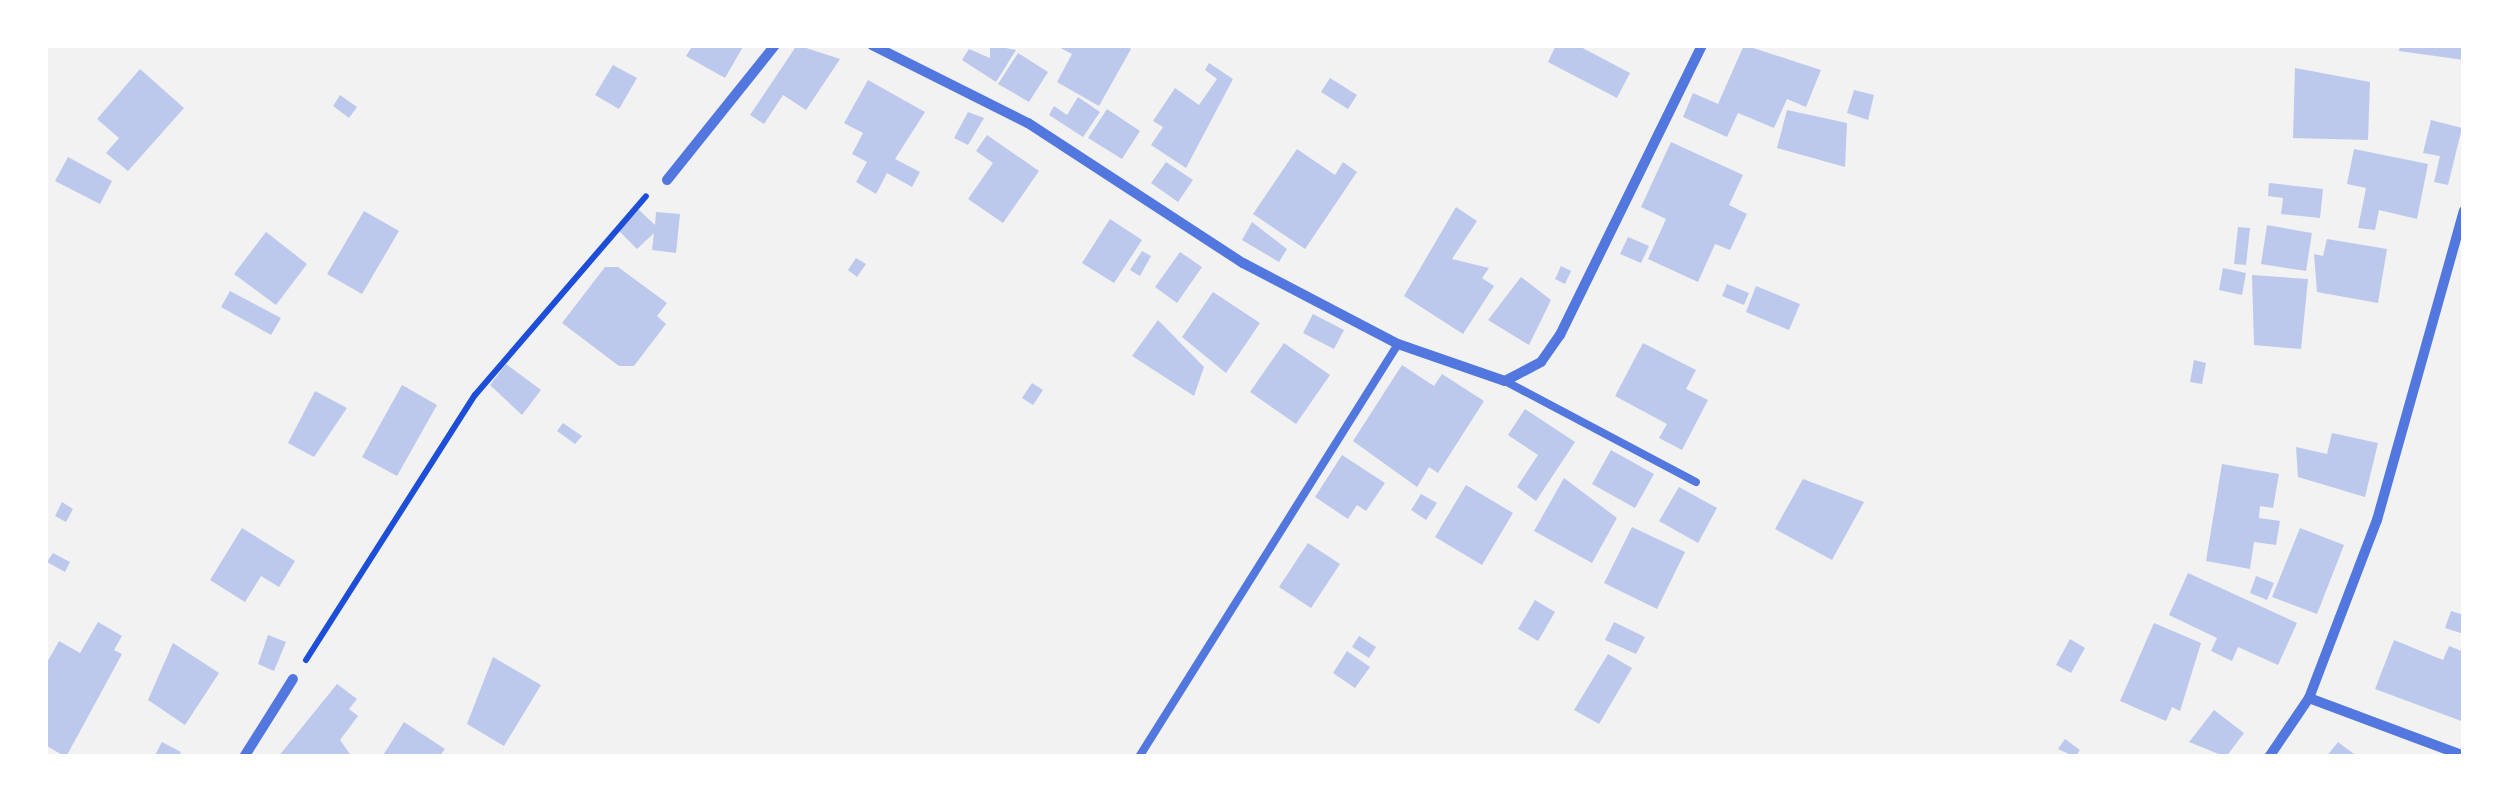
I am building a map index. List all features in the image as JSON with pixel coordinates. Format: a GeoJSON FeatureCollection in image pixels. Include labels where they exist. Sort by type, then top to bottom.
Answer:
{"type":"FeatureCollection","features":[{"type":"Feature","properties":{"kind":"street"},"geometry":{"type":"LineString","coordinates":[[667,180],[775,45]]}},
{"type":"Feature","properties":{"kind":"street"},"geometry":{"type":"LineString","coordinates":[[872,45],[1028,123],[1243,263],[1398,344],[1505,381],[1541,362],[1560,335],[1702,45]]}},
{"type":"Feature","properties":{"kind":"street"},"geometry":{"type":"LineString","coordinates":[[2269,757],[2309,698],[2378,520],[2464,211]]}},
{"type":"Feature","properties":{"kind":"street"},"geometry":{"type":"LineString","coordinates":[[244,757],[293,679]]}},
{"type":"Feature","properties":{"kind":"street"},"geometry":{"type":"LineString","coordinates":[[2309,698],[2464,756]]}},
{"type":"Feature","properties":{"kind":"lane"},"geometry":{"type":"LineString","coordinates":[[1138,757],[1398,344]]}},
{"type":"Feature","properties":{"kind":"lane"},"geometry":{"type":"LineString","coordinates":[[1505,381],[1696,482]]}},
{"type":"Feature","properties":{"kind":"path"},"geometry":{"type":"LineString","coordinates":[[293,679],[475,396],[553,295],[667,180]]}},
{"type":"Feature","properties":{"kind":"building"},"geometry":{"type":"Polygon","coordinates":[[[693,45],[744,45],[725,78],[686,56],[693,45]]]}},
{"type":"Feature","properties":{"kind":"building"},"geometry":{"type":"Polygon","coordinates":[[[797,45],[840,59],[806,110],[783,95],[764,124],[750,115],[797,45]]]}},
{"type":"Feature","properties":{"kind":"building"},"geometry":{"type":"Polygon","coordinates":[[[990,45],[1016,50],[996,82],[962,60],[969,49],[990,58],[990,45]]]}},
{"type":"Feature","properties":{"kind":"building"},"geometry":{"type":"Polygon","coordinates":[[[1055,45],[1124,45],[1131,49],[1099,106],[1057,82],[1072,54],[1055,45]]]}},
{"type":"Feature","properties":{"kind":"building"},"geometry":{"type":"Polygon","coordinates":[[[1556,45],[1577,45],[1630,73],[1617,98],[1548,62],[1556,45]]]}},
{"type":"Feature","properties":{"kind":"building"},"geometry":{"type":"Polygon","coordinates":[[[1744,45],[1821,70],[1806,107],[1787,99],[1774,128],[1738,113],[1727,137],[1683,117],[1693,93],[1718,104],[1744,45]]]}},
{"type":"Feature","properties":{"kind":"building"},"geometry":{"type":"Polygon","coordinates":[[[2400,45],[2464,45],[2464,60],[2399,51],[2400,45]]]}},
{"type":"Feature","properties":{"kind":"building"},"geometry":{"type":"Polygon","coordinates":[[[1018,53],[1048,72],[1029,102],[998,84],[1018,53]]]}},
{"type":"Feature","properties":{"kind":"building"},"geometry":{"type":"Polygon","coordinates":[[[1209,63],[1233,79],[1186,168],[1151,145],[1163,127],[1153,121],[1175,88],[1199,105],[1217,79],[1205,70],[1209,63]]]}},
{"type":"Feature","properties":{"kind":"building"},"geometry":{"type":"Polygon","coordinates":[[[613,65],[637,78],[619,109],[595,95],[613,65]]]}},
{"type":"Feature","properties":{"kind":"building"},"geometry":{"type":"Polygon","coordinates":[[[2295,68],[2370,82],[2368,140],[2293,138],[2295,68]]]}},
{"type":"Feature","properties":{"kind":"building"},"geometry":{"type":"Polygon","coordinates":[[[140,69],[184,108],[128,171],[106,153],[119,138],[97,119],[140,69]]]}},
{"type":"Feature","properties":{"kind":"building"},"geometry":{"type":"Polygon","coordinates":[[[1330,78],[1357,95],[1348,109],[1321,92],[1330,78]]]}},
{"type":"Feature","properties":{"kind":"building"},"geometry":{"type":"Polygon","coordinates":[[[868,80],[925,112],[895,159],[920,172],[912,187],[887,173],[876,194],[856,182],[867,162],[852,154],[863,133],[844,123],[868,80]]]}},
{"type":"Feature","properties":{"kind":"building"},"geometry":{"type":"Polygon","coordinates":[[[1854,90],[1874,95],[1868,120],[1847,113],[1854,90]]]}},
{"type":"Feature","properties":{"kind":"building"},"geometry":{"type":"Polygon","coordinates":[[[340,95],[357,107],[349,118],[333,106],[340,95]]]}},
{"type":"Feature","properties":{"kind":"building"},"geometry":{"type":"Polygon","coordinates":[[[1078,97],[1100,112],[1083,137],[1049,115],[1054,106],[1067,115],[1078,97]]]}},
{"type":"Feature","properties":{"kind":"building"},"geometry":{"type":"Polygon","coordinates":[[[1107,109],[1140,131],[1122,159],[1088,138],[1107,109]]]}},
{"type":"Feature","properties":{"kind":"building"},"geometry":{"type":"Polygon","coordinates":[[[1787,110],[1847,123],[1845,167],[1777,148],[1787,110]]]}},
{"type":"Feature","properties":{"kind":"building"},"geometry":{"type":"Polygon","coordinates":[[[968,112],[984,118],[968,145],[954,138],[968,112]]]}},
{"type":"Feature","properties":{"kind":"building"},"geometry":{"type":"Polygon","coordinates":[[[2431,120],[2462,128],[2448,185],[2434,182],[2440,156],[2423,153],[2431,120]]]}},
{"type":"Feature","properties":{"kind":"building"},"geometry":{"type":"Polygon","coordinates":[[[987,135],[1039,171],[1003,223],[968,199],[993,163],[976,151],[987,135]]]}},
{"type":"Feature","properties":{"kind":"building"},"geometry":{"type":"Polygon","coordinates":[[[1671,142],[1743,175],[1729,205],[1747,214],[1730,250],[1715,244],[1698,282],[1648,259],[1666,219],[1641,207],[1671,142]]]}},
{"type":"Feature","properties":{"kind":"building"},"geometry":{"type":"Polygon","coordinates":[[[1297,149],[1335,175],[1343,162],[1357,172],[1305,249],[1253,214],[1297,149]]]}},
{"type":"Feature","properties":{"kind":"building"},"geometry":{"type":"Polygon","coordinates":[[[2354,149],[2428,164],[2417,219],[2379,210],[2375,230],[2358,228],[2366,188],[2347,184],[2354,149]]]}},
{"type":"Feature","properties":{"kind":"building"},"geometry":{"type":"Polygon","coordinates":[[[68,157],[112,181],[100,204],[55,181],[68,157]]]}},
{"type":"Feature","properties":{"kind":"building"},"geometry":{"type":"Polygon","coordinates":[[[1166,162],[1193,180],[1178,202],[1151,183],[1166,162]]]}},
{"type":"Feature","properties":{"kind":"building"},"geometry":{"type":"Polygon","coordinates":[[[2269,183],[2323,189],[2320,218],[2281,214],[2283,198],[2268,196],[2269,183]]]}},
{"type":"Feature","properties":{"kind":"building"},"geometry":{"type":"Polygon","coordinates":[[[1456,207],[1477,221],[1452,259],[1489,268],[1482,278],[1494,286],[1463,334],[1404,296],[1456,207]]]}},
{"type":"Feature","properties":{"kind":"building"},"geometry":{"type":"Polygon","coordinates":[[[638,209],[655,225],[656,212],[680,214],[676,253],[652,250],[654,233],[637,249],[617,229],[638,209]]]}},
{"type":"Feature","properties":{"kind":"building"},"geometry":{"type":"Polygon","coordinates":[[[364,211],[399,231],[362,294],[327,274],[364,211]]]}},
{"type":"Feature","properties":{"kind":"building"},"geometry":{"type":"Polygon","coordinates":[[[1110,219],[1142,240],[1114,283],[1082,263],[1110,219]]]}},
{"type":"Feature","properties":{"kind":"building"},"geometry":{"type":"Polygon","coordinates":[[[1252,222],[1287,249],[1279,262],[1242,240],[1252,222]]]}},
{"type":"Feature","properties":{"kind":"building"},"geometry":{"type":"Polygon","coordinates":[[[2267,225],[2312,233],[2306,271],[2261,264],[2267,225]]]}},
{"type":"Feature","properties":{"kind":"building"},"geometry":{"type":"Polygon","coordinates":[[[2238,227],[2250,228],[2246,265],[2234,264],[2238,227]]]}},
{"type":"Feature","properties":{"kind":"building"},"geometry":{"type":"Polygon","coordinates":[[[266,232],[307,264],[276,305],[234,274],[266,232]]]}},
{"type":"Feature","properties":{"kind":"building"},"geometry":{"type":"Polygon","coordinates":[[[1628,237],[1649,246],[1641,263],[1620,254],[1628,237]]]}},
{"type":"Feature","properties":{"kind":"building"},"geometry":{"type":"Polygon","coordinates":[[[2327,239],[2387,249],[2378,303],[2317,292],[2314,254],[2323,256],[2327,239]]]}},
{"type":"Feature","properties":{"kind":"building"},"geometry":{"type":"Polygon","coordinates":[[[1142,251],[1151,256],[1140,276],[1130,270],[1142,251]]]}},
{"type":"Feature","properties":{"kind":"building"},"geometry":{"type":"Polygon","coordinates":[[[1180,252],[1202,267],[1177,303],[1155,287],[1180,252]]]}},
{"type":"Feature","properties":{"kind":"building"},"geometry":{"type":"Polygon","coordinates":[[[856,258],[866,264],[857,277],[848,270],[856,258]]]}},
{"type":"Feature","properties":{"kind":"building"},"geometry":{"type":"Polygon","coordinates":[[[1561,266],[1571,271],[1565,284],[1555,279],[1561,266]]]}},
{"type":"Feature","properties":{"kind":"building"},"geometry":{"type":"Polygon","coordinates":[[[605,267],[618,267],[667,303],[657,316],[666,324],[634,366],[619,366],[562,323],[605,267]]]}},
{"type":"Feature","properties":{"kind":"building"},"geometry":{"type":"Polygon","coordinates":[[[2223,268],[2246,273],[2242,295],[2219,290],[2223,268]]]}},
{"type":"Feature","properties":{"kind":"building"},"geometry":{"type":"Polygon","coordinates":[[[2252,275],[2308,279],[2301,349],[2254,345],[2252,275]]]}},
{"type":"Feature","properties":{"kind":"building"},"geometry":{"type":"Polygon","coordinates":[[[1521,277],[1551,300],[1529,345],[1488,320],[1521,277]]]}},
{"type":"Feature","properties":{"kind":"building"},"geometry":{"type":"Polygon","coordinates":[[[1727,284],[1749,293],[1744,305],[1722,296],[1727,284]]]}},
{"type":"Feature","properties":{"kind":"building"},"geometry":{"type":"Polygon","coordinates":[[[1756,286],[1800,304],[1789,330],[1746,312],[1756,286]]]}},
{"type":"Feature","properties":{"kind":"building"},"geometry":{"type":"Polygon","coordinates":[[[230,291],[281,318],[271,335],[221,307],[230,291]]]}},
{"type":"Feature","properties":{"kind":"building"},"geometry":{"type":"Polygon","coordinates":[[[1213,292],[1260,323],[1226,373],[1182,337],[1213,292]]]}},
{"type":"Feature","properties":{"kind":"building"},"geometry":{"type":"Polygon","coordinates":[[[1313,314],[1344,330],[1334,349],[1303,333],[1313,314]]]}},
{"type":"Feature","properties":{"kind":"building"},"geometry":{"type":"Polygon","coordinates":[[[1158,320],[1204,367],[1194,396],[1132,356],[1158,320]]]}},
{"type":"Feature","properties":{"kind":"building"},"geometry":{"type":"Polygon","coordinates":[[[1284,343],[1330,375],[1296,424],[1250,392],[1284,343]]]}},
{"type":"Feature","properties":{"kind":"building"},"geometry":{"type":"Polygon","coordinates":[[[1643,343],[1696,370],[1686,389],[1708,400],[1682,450],[1659,438],[1667,424],[1615,396],[1643,343]]]}},
{"type":"Feature","properties":{"kind":"building"},"geometry":{"type":"Polygon","coordinates":[[[2194,360],[2206,363],[2202,384],[2190,382],[2194,360]]]}},
{"type":"Feature","properties":{"kind":"building"},"geometry":{"type":"Polygon","coordinates":[[[506,364],[541,390],[522,415],[490,385],[506,364]]]}},
{"type":"Feature","properties":{"kind":"building"},"geometry":{"type":"Polygon","coordinates":[[[1402,365],[1434,386],[1442,374],[1484,401],[1438,473],[1429,467],[1417,487],[1353,441],[1402,365]]]}},
{"type":"Feature","properties":{"kind":"building"},"geometry":{"type":"Polygon","coordinates":[[[1032,383],[1043,390],[1033,405],[1022,398],[1032,383]]]}},
{"type":"Feature","properties":{"kind":"building"},"geometry":{"type":"Polygon","coordinates":[[[402,385],[437,405],[397,476],[362,457],[402,385]]]}},
{"type":"Feature","properties":{"kind":"building"},"geometry":{"type":"Polygon","coordinates":[[[315,391],[347,408],[314,457],[288,443],[315,391]]]}},
{"type":"Feature","properties":{"kind":"building"},"geometry":{"type":"Polygon","coordinates":[[[1525,409],[1575,442],[1536,501],[1517,487],[1538,455],[1508,435],[1525,409]]]}},
{"type":"Feature","properties":{"kind":"building"},"geometry":{"type":"Polygon","coordinates":[[[563,423],[582,436],[575,444],[557,431],[563,423]]]}},
{"type":"Feature","properties":{"kind":"building"},"geometry":{"type":"Polygon","coordinates":[[[2332,433],[2378,443],[2365,497],[2298,477],[2296,447],[2327,454],[2332,433]]]}},
{"type":"Feature","properties":{"kind":"building"},"geometry":{"type":"Polygon","coordinates":[[[1611,450],[1654,474],[1635,508],[1592,484],[1611,450]]]}},
{"type":"Feature","properties":{"kind":"building"},"geometry":{"type":"Polygon","coordinates":[[[1342,455],[1385,483],[1366,511],[1357,505],[1348,519],[1315,497],[1342,455]]]}},
{"type":"Feature","properties":{"kind":"building"},"geometry":{"type":"Polygon","coordinates":[[[2222,464],[2279,474],[2273,508],[2260,506],[2259,518],[2280,521],[2276,545],[2254,542],[2250,569],[2206,561],[2222,464]]]}},
{"type":"Feature","properties":{"kind":"building"},"geometry":{"type":"Polygon","coordinates":[[[1564,478],[1617,518],[1592,563],[1534,531],[1564,478]]]}},
{"type":"Feature","properties":{"kind":"building"},"geometry":{"type":"Polygon","coordinates":[[[1803,479],[1864,502],[1832,560],[1775,529],[1803,479]]]}},
{"type":"Feature","properties":{"kind":"building"},"geometry":{"type":"Polygon","coordinates":[[[1466,485],[1513,513],[1482,565],[1435,537],[1466,485]]]}},
{"type":"Feature","properties":{"kind":"building"},"geometry":{"type":"Polygon","coordinates":[[[1679,487],[1717,508],[1698,543],[1659,521],[1679,487]]]}},
{"type":"Feature","properties":{"kind":"building"},"geometry":{"type":"Polygon","coordinates":[[[1421,494],[1437,503],[1426,520],[1411,510],[1421,494]]]}},
{"type":"Feature","properties":{"kind":"building"},"geometry":{"type":"Polygon","coordinates":[[[62,502],[73,509],[66,522],[55,516],[62,502]]]}},
{"type":"Feature","properties":{"kind":"building"},"geometry":{"type":"Polygon","coordinates":[[[1632,527],[1685,552],[1657,609],[1604,583],[1632,527]]]}},
{"type":"Feature","properties":{"kind":"building"},"geometry":{"type":"Polygon","coordinates":[[[242,528],[295,561],[279,587],[261,576],[245,602],[210,580],[242,528]]]}},
{"type":"Feature","properties":{"kind":"building"},"geometry":{"type":"Polygon","coordinates":[[[2300,528],[2344,545],[2317,614],[2272,597],[2300,528]]]}},
{"type":"Feature","properties":{"kind":"building"},"geometry":{"type":"Polygon","coordinates":[[[1308,543],[1340,564],[1311,608],[1279,587],[1308,543]]]}},
{"type":"Feature","properties":{"kind":"building"},"geometry":{"type":"Polygon","coordinates":[[[53,553],[70,562],[65,572],[47,562],[53,553]]]}},
{"type":"Feature","properties":{"kind":"building"},"geometry":{"type":"Polygon","coordinates":[[[2188,573],[2297,623],[2278,665],[2238,647],[2232,661],[2211,651],[2217,638],[2169,615],[2188,573]]]}},
{"type":"Feature","properties":{"kind":"building"},"geometry":{"type":"Polygon","coordinates":[[[2256,576],[2274,583],[2267,600],[2250,593],[2256,576]]]}},
{"type":"Feature","properties":{"kind":"building"},"geometry":{"type":"Polygon","coordinates":[[[1535,600],[1555,612],[1538,641],[1518,629],[1535,600]]]}},
{"type":"Feature","properties":{"kind":"building"},"geometry":{"type":"Polygon","coordinates":[[[2451,611],[2464,615],[2464,634],[2445,628],[2451,611]]]}},
{"type":"Feature","properties":{"kind":"building"},"geometry":{"type":"Polygon","coordinates":[[[98,622],[122,636],[114,650],[122,654],[66,757],[45,745],[45,666],[59,641],[80,653],[98,622]]]}},
{"type":"Feature","properties":{"kind":"building"},"geometry":{"type":"Polygon","coordinates":[[[1614,622],[1645,637],[1636,654],[1605,640],[1614,622]]]}},
{"type":"Feature","properties":{"kind":"building"},"geometry":{"type":"Polygon","coordinates":[[[2154,623],[2201,643],[2180,711],[2172,707],[2166,721],[2120,701],[2154,623]]]}},
{"type":"Feature","properties":{"kind":"building"},"geometry":{"type":"Polygon","coordinates":[[[268,635],[286,642],[274,671],[258,664],[268,635]]]}},
{"type":"Feature","properties":{"kind":"building"},"geometry":{"type":"Polygon","coordinates":[[[1359,636],[1376,647],[1369,658],[1352,647],[1359,636]]]}},
{"type":"Feature","properties":{"kind":"building"},"geometry":{"type":"Polygon","coordinates":[[[2070,639],[2085,648],[2071,673],[2056,665],[2070,639]]]}},
{"type":"Feature","properties":{"kind":"building"},"geometry":{"type":"Polygon","coordinates":[[[2394,640],[2443,660],[2449,646],[2464,652],[2464,722],[2375,689],[2394,640]]]}},
{"type":"Feature","properties":{"kind":"building"},"geometry":{"type":"Polygon","coordinates":[[[173,643],[219,673],[185,725],[148,700],[173,643]]]}},
{"type":"Feature","properties":{"kind":"building"},"geometry":{"type":"Polygon","coordinates":[[[1347,651],[1370,667],[1355,688],[1333,673],[1347,651]]]}},
{"type":"Feature","properties":{"kind":"building"},"geometry":{"type":"Polygon","coordinates":[[[1608,654],[1632,668],[1599,724],[1574,710],[1608,654]]]}},
{"type":"Feature","properties":{"kind":"building"},"geometry":{"type":"Polygon","coordinates":[[[493,657],[541,685],[504,746],[467,724],[493,657]]]}},
{"type":"Feature","properties":{"kind":"building"},"geometry":{"type":"Polygon","coordinates":[[[337,684],[357,699],[349,709],[358,716],[340,740],[352,757],[278,757],[337,684]]]}},
{"type":"Feature","properties":{"kind":"building"},"geometry":{"type":"Polygon","coordinates":[[[2214,710],[2244,733],[2226,757],[2189,742],[2214,710]]]}},
{"type":"Feature","properties":{"kind":"building"},"geometry":{"type":"Polygon","coordinates":[[[404,722],[445,749],[439,757],[382,757],[404,722]]]}},
{"type":"Feature","properties":{"kind":"building"},"geometry":{"type":"Polygon","coordinates":[[[2065,739],[2080,750],[2075,757],[2058,749],[2065,739]]]}},
{"type":"Feature","properties":{"kind":"building"},"geometry":{"type":"Polygon","coordinates":[[[162,742],[181,752],[179,757],[154,757],[162,742]]]}},
{"type":"Feature","properties":{"kind":"building"},"geometry":{"type":"Polygon","coordinates":[[[2338,742],[2358,757],[2326,757],[2338,742]]]}}]}
